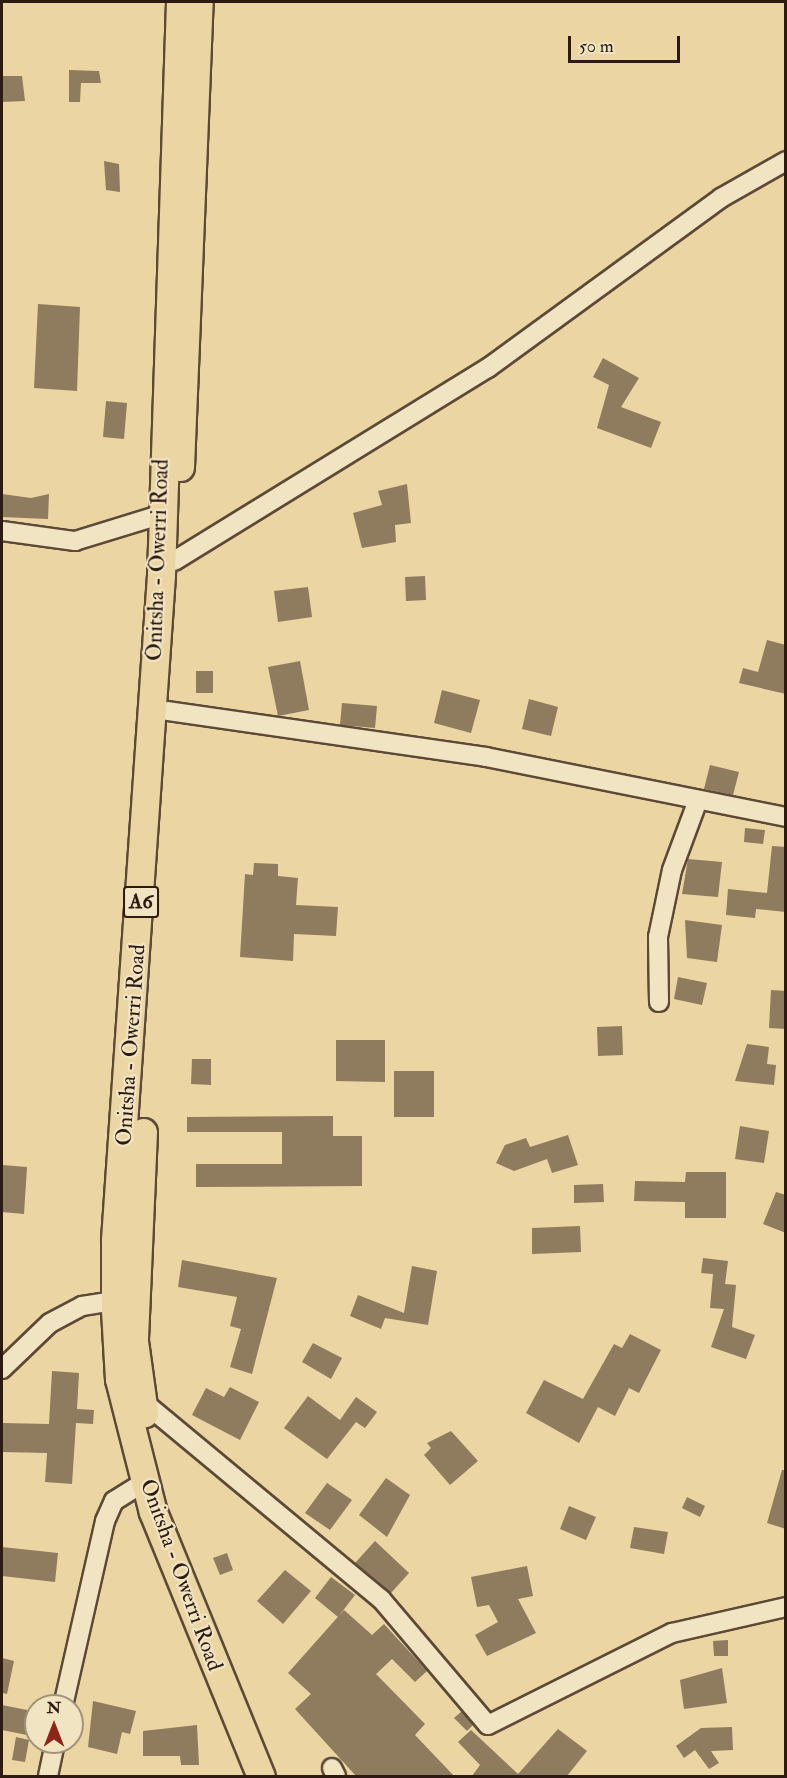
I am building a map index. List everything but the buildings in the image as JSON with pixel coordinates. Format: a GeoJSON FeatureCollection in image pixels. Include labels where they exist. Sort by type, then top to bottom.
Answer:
{"type":"FeatureCollection","features":[{"type":"Feature","properties":{"kind":"highway","name":"Onitsha - Owerri Road"},"geometry":{"type":"LineString","coordinates":[[180,2],[160,515],[162,574],[115,1301],[119,1378],[144,1482],[261,1776]]}},
{"type":"Feature","properties":{"kind":"highway","name":"Onitsha - Owerri Road"},"geometry":{"type":"LineString","coordinates":[[199,2],[194,227],[134,1277],[141,1400],[172,1510],[279,1776]]}},
{"type":"Feature","properties":{"kind":"street"},"geometry":{"type":"LineString","coordinates":[[174,561],[488,368],[721,198],[786,161]]}},
{"type":"Feature","properties":{"kind":"street"},"geometry":{"type":"LineString","coordinates":[[2,531],[75,541],[160,515]]}},
{"type":"Feature","properties":{"kind":"street"},"geometry":{"type":"LineString","coordinates":[[167,711],[486,757],[786,817]]}},
{"type":"Feature","properties":{"kind":"street"},"geometry":{"type":"LineString","coordinates":[[659,1002],[658,937],[672,870],[698,800]]}},
{"type":"Feature","properties":{"kind":"street"},"geometry":{"type":"LineString","coordinates":[[2,1369],[50,1323],[82,1306],[115,1301]]}},
{"type":"Feature","properties":{"kind":"street"},"geometry":{"type":"LineString","coordinates":[[141,1400],[381,1599],[488,1725],[672,1633],[786,1607]]}},
{"type":"Feature","properties":{"kind":"street"},"geometry":{"type":"LineString","coordinates":[[66,1694],[105,1521],[114,1501],[144,1482]]}},
{"type":"Feature","properties":{"kind":"street"},"geometry":{"type":"LineString","coordinates":[[48,1776],[53,1754]]}}]}
